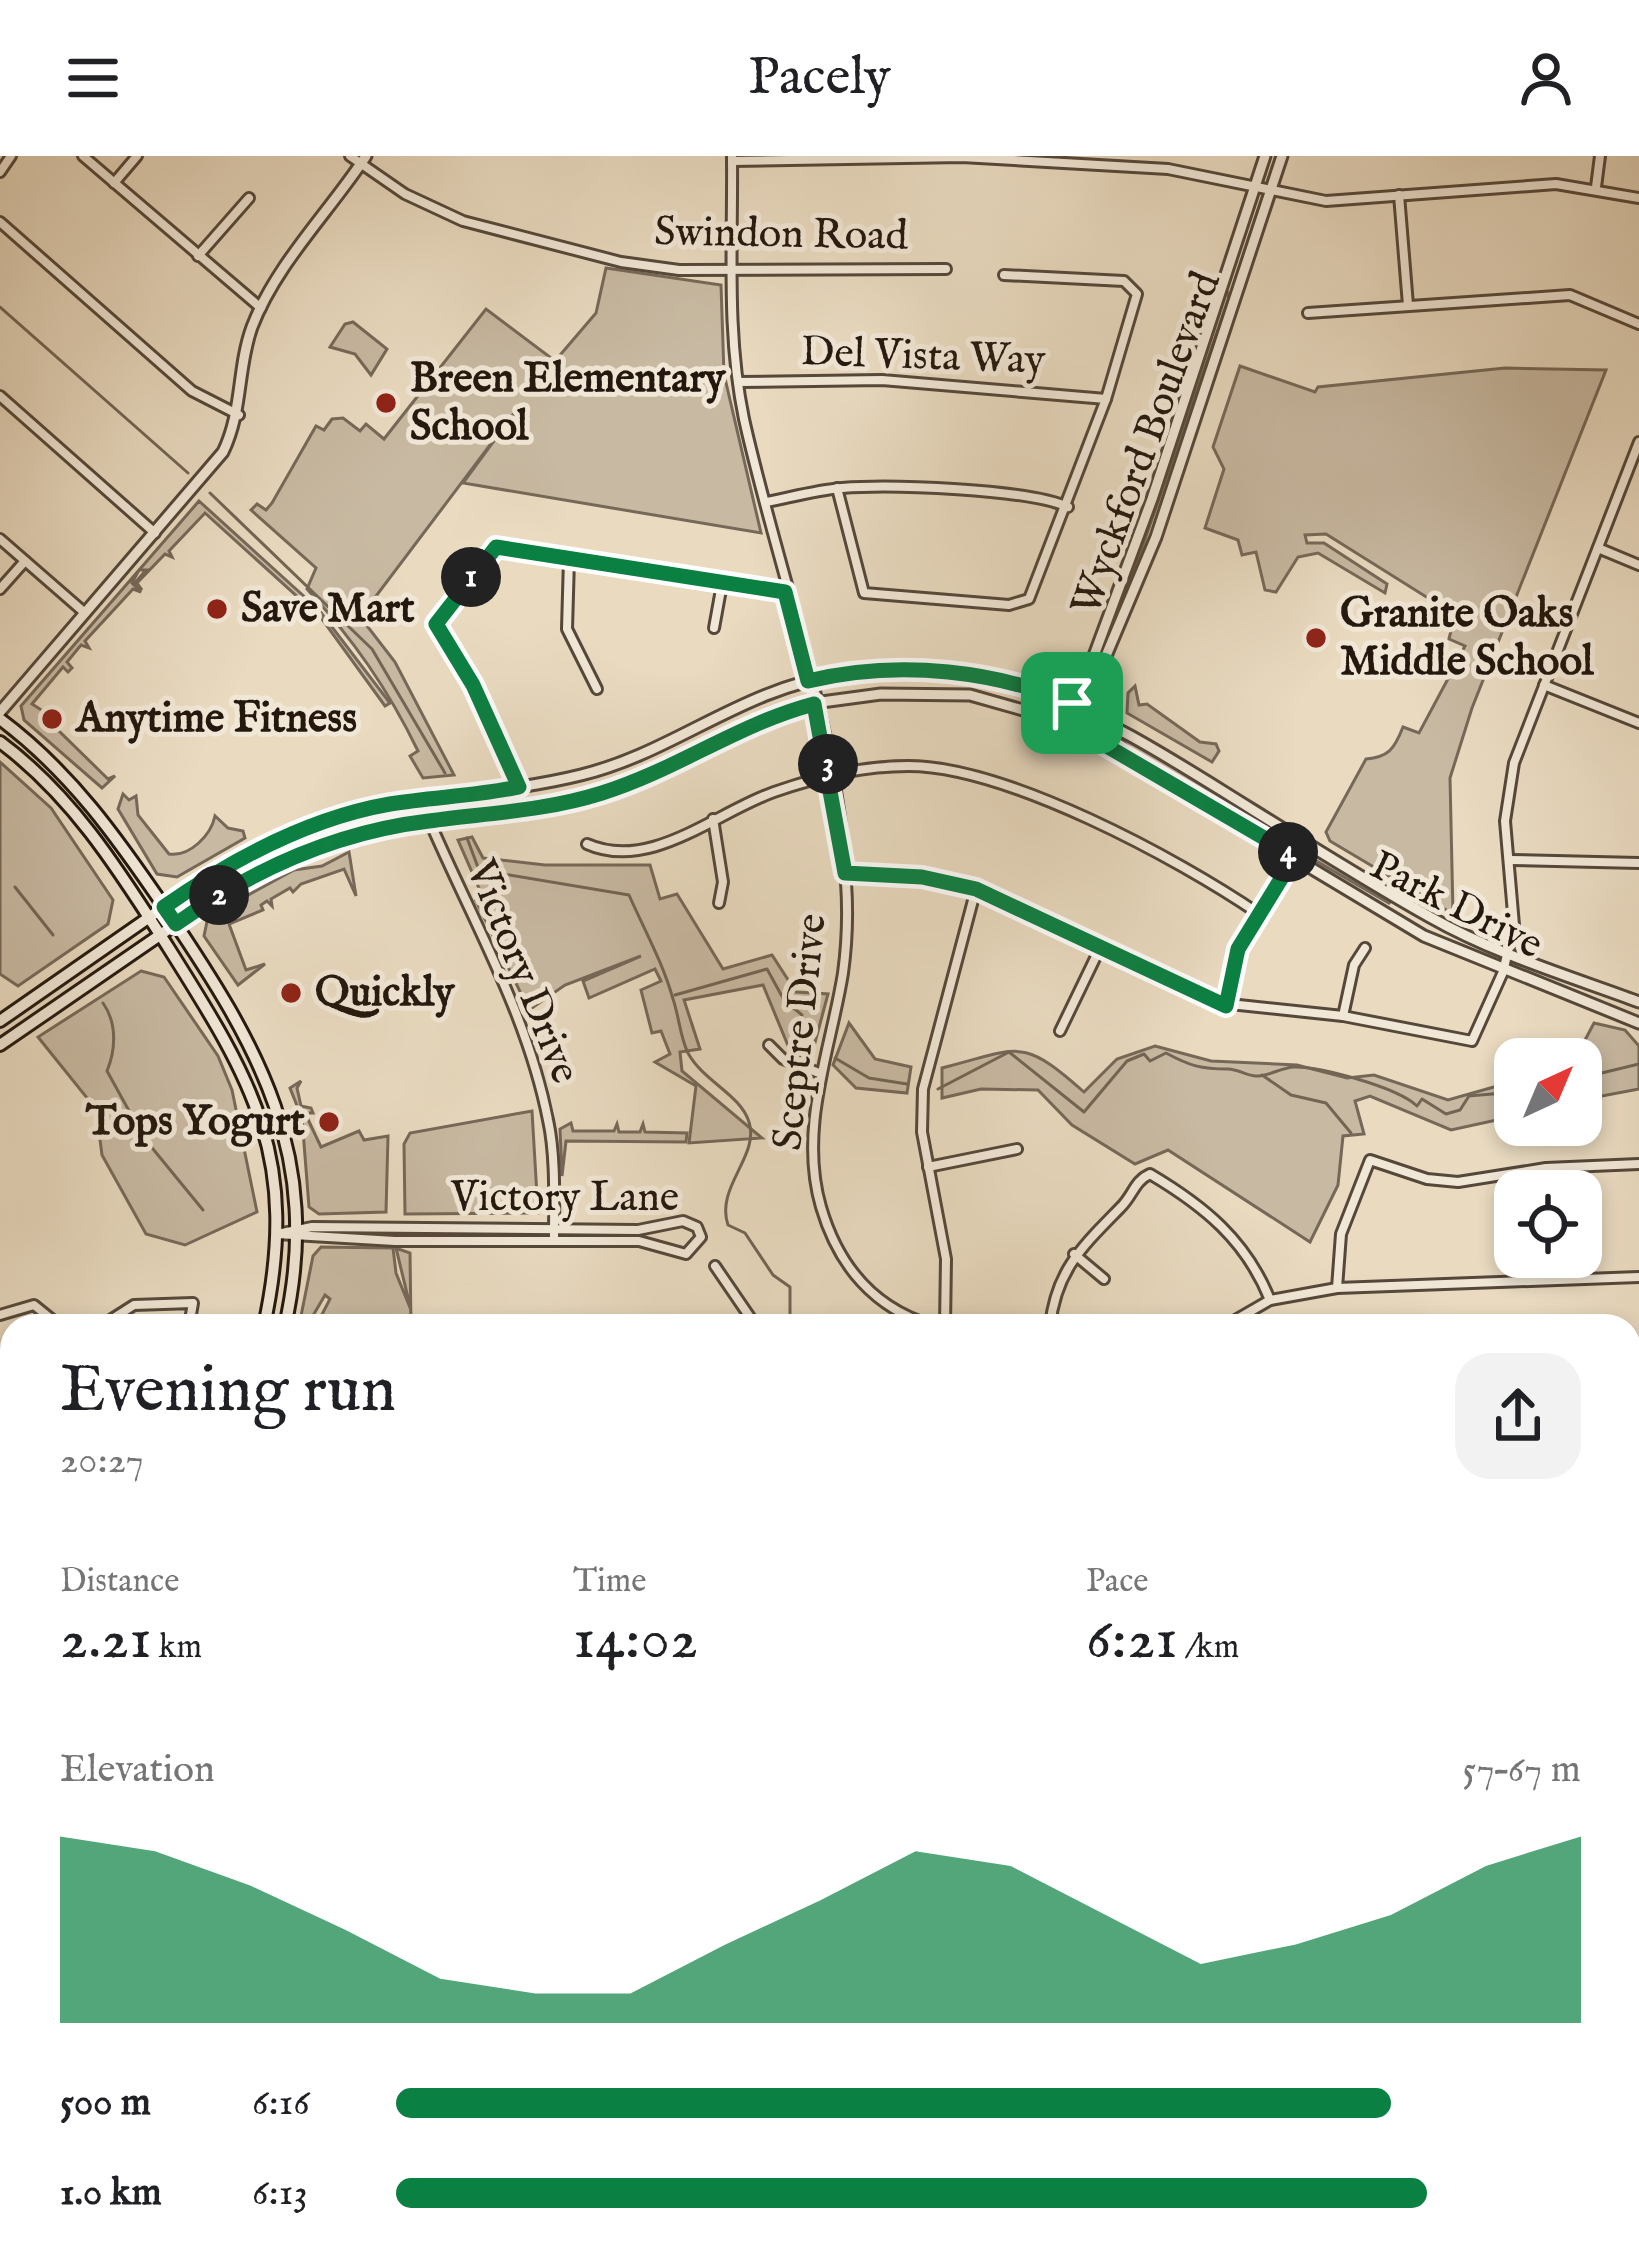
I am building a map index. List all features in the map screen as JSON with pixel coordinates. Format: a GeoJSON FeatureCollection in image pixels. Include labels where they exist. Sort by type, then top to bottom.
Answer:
{"type":"FeatureCollection","features":[{"type":"Feature","properties":{"kind":"main road"},"geometry":{"type":"LineString","coordinates":[[0,716],[76,786],[241,1021],[271,1083],[290,1154],[297,1233],[287,1314]]}},
{"type":"Feature","properties":{"kind":"main road"},"geometry":{"type":"LineString","coordinates":[[0,742],[64,798],[219,1022],[247,1077],[270,1157],[277,1234],[266,1314]]}},
{"type":"Feature","properties":{"kind":"main road","name":"Park Drive"},"geometry":{"type":"LineString","coordinates":[[0,1021],[164,907]]}},
{"type":"Feature","properties":{"kind":"main road","name":"Park Drive"},"geometry":{"type":"LineString","coordinates":[[0,1045],[176,924]]}},
{"type":"Feature","properties":{"kind":"street"},"geometry":{"type":"LineString","coordinates":[[0,172],[11,156]]}},
{"type":"Feature","properties":{"kind":"street"},"geometry":{"type":"LineString","coordinates":[[83,156],[261,308]]}},
{"type":"Feature","properties":{"kind":"street"},"geometry":{"type":"LineString","coordinates":[[115,183],[137,156]]}},
{"type":"Feature","properties":{"kind":"street","name":"Swindon Road"},"geometry":{"type":"LineString","coordinates":[[350,156],[364,160],[406,194],[463,221],[621,262],[679,270],[946,269]]}},
{"type":"Feature","properties":{"kind":"street","name":"Wyckford Boulevard"},"geometry":{"type":"LineString","coordinates":[[1069,724],[1084,708],[1161,522],[1264,188],[1265,156]]}},
{"type":"Feature","properties":{"kind":"street","name":"Wyckford Boulevard"},"geometry":{"type":"LineString","coordinates":[[1069,724],[1072,703],[1152,499],[1264,188],[1282,156]]}},
{"type":"Feature","properties":{"kind":"street"},"geometry":{"type":"LineString","coordinates":[[1596,187],[1600,156]]}},
{"type":"Feature","properties":{"kind":"street"},"geometry":{"type":"LineString","coordinates":[[732,158],[995,158],[1199,171],[1326,201],[1509,186],[1596,187],[1639,198]]}},
{"type":"Feature","properties":{"kind":"street","name":"Sceptre Drive"},"geometry":{"type":"LineString","coordinates":[[732,158],[732,348],[830,778],[845,873],[844,970],[819,1073],[817,1181],[835,1243],[854,1276],[880,1302],[907,1314]]}},
{"type":"Feature","properties":{"kind":"street"},"geometry":{"type":"LineString","coordinates":[[0,716],[213,466],[239,415],[247,346],[261,308],[364,160]]}},
{"type":"Feature","properties":{"kind":"street"},"geometry":{"type":"LineString","coordinates":[[1399,195],[1408,305]]}},
{"type":"Feature","properties":{"kind":"street"},"geometry":{"type":"LineString","coordinates":[[198,256],[249,198]]}},
{"type":"Feature","properties":{"kind":"street"},"geometry":{"type":"LineString","coordinates":[[0,222],[192,392],[239,415]]}},
{"type":"Feature","properties":{"kind":"street"},"geometry":{"type":"LineString","coordinates":[[837,488],[859,588],[871,596],[1009,604],[1029,599],[1068,507],[1136,302],[1132,285],[1004,275]]}},
{"type":"Feature","properties":{"kind":"street"},"geometry":{"type":"LineString","coordinates":[[1308,313],[1570,295],[1612,308],[1639,324]]}},
{"type":"Feature","properties":{"kind":"street","name":"Del Vista Way"},"geometry":{"type":"LineString","coordinates":[[738,382],[882,380],[1106,399]]}},
{"type":"Feature","properties":{"kind":"street"},"geometry":{"type":"LineString","coordinates":[[0,396],[155,533]]}},
{"type":"Feature","properties":{"kind":"street"},"geometry":{"type":"LineString","coordinates":[[845,873],[922,877],[976,889],[1226,1006],[1343,1016],[1467,1043],[1479,1033],[1505,963],[1516,909],[1508,789],[1639,442]]}},
{"type":"Feature","properties":{"kind":"street"},"geometry":{"type":"LineString","coordinates":[[767,502],[837,488],[1030,497],[1068,507]]}},
{"type":"Feature","properties":{"kind":"street"},"geometry":{"type":"LineString","coordinates":[[0,539],[85,613]]}},
{"type":"Feature","properties":{"kind":"street"},"geometry":{"type":"LineString","coordinates":[[519,787],[473,685],[436,624],[496,547],[785,592]]}},
{"type":"Feature","properties":{"kind":"street"},"geometry":{"type":"LineString","coordinates":[[1598,548],[1639,565]]}},
{"type":"Feature","properties":{"kind":"street"},"geometry":{"type":"LineString","coordinates":[[569,560],[567,629],[597,689]]}},
{"type":"Feature","properties":{"kind":"street"},"geometry":{"type":"LineString","coordinates":[[0,590],[25,561]]}},
{"type":"Feature","properties":{"kind":"street"},"geometry":{"type":"LineString","coordinates":[[714,628],[722,584]]}},
{"type":"Feature","properties":{"kind":"street","name":"Park Drive"},"geometry":{"type":"LineString","coordinates":[[164,907],[239,860],[318,824],[613,765],[735,705],[811,692],[879,670],[944,671],[1012,683],[1084,708],[1505,963],[1639,1023]]}},
{"type":"Feature","properties":{"kind":"street"},"geometry":{"type":"LineString","coordinates":[[1544,685],[1639,722]]}},
{"type":"Feature","properties":{"kind":"street","name":"Park Drive"},"geometry":{"type":"LineString","coordinates":[[176,924],[251,875],[305,850],[429,820],[525,812],[602,793],[674,764],[811,692],[970,695],[1069,724],[1424,936],[1639,1002]]}},
{"type":"Feature","properties":{"kind":"street"},"geometry":{"type":"LineString","coordinates":[[587,844],[629,853],[774,792],[908,766],[973,776],[1072,814],[1181,867],[1258,914]]}},
{"type":"Feature","properties":{"kind":"street","name":"Victory Drive"},"geometry":{"type":"LineString","coordinates":[[422,801],[526,1044],[550,1125],[554,1240]]}},
{"type":"Feature","properties":{"kind":"street"},"geometry":{"type":"LineString","coordinates":[[713,819],[723,881],[719,903]]}},
{"type":"Feature","properties":{"kind":"street"},"geometry":{"type":"LineString","coordinates":[[1226,1006],[1238,949],[1295,856]]}},
{"type":"Feature","properties":{"kind":"street"},"geometry":{"type":"LineString","coordinates":[[1510,860],[1639,863]]}},
{"type":"Feature","properties":{"kind":"street"},"geometry":{"type":"LineString","coordinates":[[945,1314],[946,1259],[922,1112],[928,1061],[976,889]]}},
{"type":"Feature","properties":{"kind":"street"},"geometry":{"type":"LineString","coordinates":[[1060,1030],[1101,946]]}},
{"type":"Feature","properties":{"kind":"street"},"geometry":{"type":"LineString","coordinates":[[1343,1016],[1354,965],[1365,948]]}},
{"type":"Feature","properties":{"kind":"street"},"geometry":{"type":"LineString","coordinates":[[769,1045],[783,1059],[819,1073]]}},
{"type":"Feature","properties":{"kind":"street"},"geometry":{"type":"LineString","coordinates":[[928,1167],[1017,1149]]}},
{"type":"Feature","properties":{"kind":"street"},"geometry":{"type":"LineString","coordinates":[[1337,1288],[1341,1234],[1370,1160],[1426,1179],[1458,1181],[1546,1168],[1639,1164]]}},
{"type":"Feature","properties":{"kind":"street"},"geometry":{"type":"LineString","coordinates":[[1052,1314],[1060,1278],[1074,1254],[1150,1174],[1231,1233],[1250,1257],[1270,1300]]}},
{"type":"Feature","properties":{"kind":"street","name":"Victory Lane"},"geometry":{"type":"LineString","coordinates":[[277,1234],[297,1233],[554,1228],[638,1230],[688,1221],[700,1237],[686,1253],[639,1241],[297,1233]]}},
{"type":"Feature","properties":{"kind":"street"},"geometry":{"type":"LineString","coordinates":[[1074,1254],[1104,1279]]}},
{"type":"Feature","properties":{"kind":"street"},"geometry":{"type":"LineString","coordinates":[[715,1266],[748,1314]]}},
{"type":"Feature","properties":{"kind":"street"},"geometry":{"type":"LineString","coordinates":[[1246,1314],[1270,1300],[1337,1288],[1639,1277]]}},
{"type":"Feature","properties":{"kind":"street"},"geometry":{"type":"LineString","coordinates":[[119,1314],[134,1305],[193,1303],[191,1314]]}},
{"type":"Feature","properties":{"kind":"street"},"geometry":{"type":"LineString","coordinates":[[3,1314],[34,1305],[45,1314]]}},
{"type":"Feature","properties":{"kind":"shaded area"},"geometry":{"type":"Polygon","coordinates":[[[606,268],[721,285],[724,374],[761,533],[463,483],[521,404],[364,612],[369,618],[364,622],[395,662],[454,775],[423,778],[410,756],[418,751],[382,686],[307,589],[316,568],[251,510],[257,504],[266,510],[272,503],[316,426],[324,430],[332,419],[343,418],[360,431],[366,424],[384,439],[486,309],[555,361],[596,313],[606,268]]]}},
{"type":"Feature","properties":{"kind":"shaded area"},"geometry":{"type":"Polygon","coordinates":[[[1226,288],[1229,298],[1126,594],[1226,288]]]}},
{"type":"Feature","properties":{"kind":"shaded area"},"geometry":{"type":"Polygon","coordinates":[[[353,322],[387,349],[371,375],[355,354],[330,347],[345,324],[353,322]]]}},
{"type":"Feature","properties":{"kind":"shaded area"},"geometry":{"type":"Polygon","coordinates":[[[1240,366],[1315,392],[1318,387],[1505,368],[1606,370],[1472,708],[1450,778],[1453,914],[1330,841],[1326,832],[1366,759],[1389,751],[1403,727],[1419,733],[1450,675],[1444,655],[1457,662],[1465,646],[1449,639],[1453,622],[1444,608],[1326,534],[1305,535],[1307,543],[1324,543],[1387,584],[1385,593],[1318,553],[1298,557],[1276,592],[1265,590],[1256,552],[1242,555],[1238,540],[1205,528],[1224,469],[1213,447],[1240,366]]]}},
{"type":"Feature","properties":{"kind":"shaded area"},"geometry":{"type":"Polygon","coordinates":[[[199,501],[319,610],[390,703],[385,706],[322,619],[205,513],[169,551],[172,557],[165,554],[137,583],[142,590],[135,583],[146,570],[139,570],[199,501]]]}},
{"type":"Feature","properties":{"kind":"shaded area"},"geometry":{"type":"Polygon","coordinates":[[[139,570],[132,583],[141,592],[133,589],[85,641],[89,648],[81,645],[67,662],[72,668],[68,672],[63,667],[32,704],[57,720],[58,730],[108,779],[115,776],[102,788],[24,720],[21,706],[139,570]]]}},
{"type":"Feature","properties":{"kind":"shaded area"},"geometry":{"type":"Polygon","coordinates":[[[1135,686],[1139,705],[1147,704],[1200,742],[1216,744],[1219,751],[1212,762],[1127,713],[1128,693],[1135,686]]]}},
{"type":"Feature","properties":{"kind":"shaded area"},"geometry":{"type":"Polygon","coordinates":[[[1103,724],[1392,900],[1389,903],[1147,763],[1103,724]]]}},
{"type":"Feature","properties":{"kind":"shaded area"},"geometry":{"type":"Polygon","coordinates":[[[0,762],[51,808],[113,900],[108,924],[18,986],[0,974],[0,762]]]}},
{"type":"Feature","properties":{"kind":"shaded area"},"geometry":{"type":"Polygon","coordinates":[[[123,794],[129,800],[136,796],[138,815],[169,854],[198,843],[215,816],[228,828],[243,831],[245,838],[177,877],[157,874],[118,809],[123,794]]]}},
{"type":"Feature","properties":{"kind":"shaded area"},"geometry":{"type":"Polygon","coordinates":[[[472,837],[483,858],[545,865],[650,865],[660,899],[677,894],[723,969],[772,955],[796,992],[828,994],[813,1050],[804,1058],[789,1048],[763,985],[684,1000],[700,1049],[680,1052],[682,1071],[762,1138],[689,1143],[696,1086],[655,1062],[670,1054],[661,1031],[652,1033],[641,990],[661,981],[655,969],[589,998],[583,981],[641,956],[565,985],[529,1010],[476,901],[496,898],[482,895],[458,840],[472,837]]]}},
{"type":"Feature","properties":{"kind":"shaded area"},"geometry":{"type":"Polygon","coordinates":[[[349,852],[356,896],[344,869],[301,884],[293,892],[290,888],[271,899],[272,906],[267,901],[261,905],[263,910],[229,924],[246,970],[265,964],[238,985],[204,936],[208,917],[294,870],[322,866],[349,852]]]}},
{"type":"Feature","properties":{"kind":"shaded area"},"geometry":{"type":"Polygon","coordinates":[[[141,971],[164,977],[218,1056],[232,1090],[257,1212],[185,1245],[146,1234],[102,1155],[96,1109],[38,1037],[141,971]]]}},
{"type":"Feature","properties":{"kind":"shaded area"},"geometry":{"type":"Polygon","coordinates":[[[849,1023],[875,1059],[911,1067],[907,1093],[856,1088],[833,1065],[849,1023]]]}},
{"type":"Feature","properties":{"kind":"shaded area"},"geometry":{"type":"Polygon","coordinates":[[[1594,1023],[1625,1030],[1639,1046],[1639,1089],[1602,1096],[1602,1038],[1586,1038],[1594,1023]]]}},
{"type":"Feature","properties":{"kind":"shaded area"},"geometry":{"type":"Polygon","coordinates":[[[1155,1046],[1211,1061],[1297,1065],[1347,1078],[1374,1075],[1448,1100],[1494,1087],[1494,1121],[1451,1130],[1370,1096],[1355,1101],[1364,1134],[1343,1136],[1338,1185],[1310,1242],[1168,1150],[1135,1164],[1072,1125],[1038,1090],[981,1089],[942,1098],[942,1068],[988,1055],[1032,1055],[1084,1092],[1117,1059],[1155,1046]]]}},
{"type":"Feature","properties":{"kind":"shaded area"},"geometry":{"type":"Polygon","coordinates":[[[301,1081],[297,1088],[301,1106],[311,1108],[313,1113],[305,1113],[321,1147],[359,1131],[364,1140],[388,1136],[386,1212],[319,1214],[309,1207],[302,1118],[290,1088],[301,1081]]]}},
{"type":"Feature","properties":{"kind":"shaded area"},"geometry":{"type":"Polygon","coordinates":[[[532,1111],[538,1213],[405,1214],[404,1144],[410,1133],[532,1111]]]}},
{"type":"Feature","properties":{"kind":"shaded area"},"geometry":{"type":"Polygon","coordinates":[[[571,1123],[573,1131],[614,1131],[617,1124],[619,1132],[640,1132],[643,1124],[645,1132],[687,1133],[686,1142],[566,1141],[562,1176],[560,1129],[571,1123]]]}},
{"type":"Feature","properties":{"kind":"shaded area"},"geometry":{"type":"Polygon","coordinates":[[[321,1247],[393,1248],[396,1273],[411,1314],[322,1314],[330,1299],[325,1295],[314,1314],[301,1314],[313,1256],[321,1247]]]}},
{"type":"Feature","properties":{"kind":"shaded area"},"geometry":{"type":"Polygon","coordinates":[[[396,1248],[410,1253],[411,1309],[396,1248]]]}},
{"type":"Feature","properties":{"kind":"waterway"},"geometry":{"type":"LineString","coordinates":[[0,307],[188,473]]}},
{"type":"Feature","properties":{"kind":"waterway"},"geometry":{"type":"LineString","coordinates":[[210,493],[372,649],[445,773]]}},
{"type":"Feature","properties":{"kind":"waterway"},"geometry":{"type":"LineString","coordinates":[[467,838],[479,870],[629,895],[664,972],[688,1053],[738,1104],[749,1122],[749,1147],[727,1198],[728,1225],[745,1233],[773,1275],[790,1287],[790,1314]]}},
{"type":"Feature","properties":{"kind":"waterway"},"geometry":{"type":"LineString","coordinates":[[15,887],[53,935]]}},
{"type":"Feature","properties":{"kind":"waterway"},"geometry":{"type":"LineString","coordinates":[[675,995],[767,969],[784,1000],[802,1015],[799,1030],[808,1042]]}},
{"type":"Feature","properties":{"kind":"waterway"},"geometry":{"type":"LineString","coordinates":[[103,1003],[114,1036],[107,1071],[144,1138],[203,1210]]}},
{"type":"Feature","properties":{"kind":"waterway"},"geometry":{"type":"LineString","coordinates":[[938,1089],[1009,1052],[1084,1112],[1127,1061],[1144,1054],[1150,1061],[1166,1053],[1196,1066],[1253,1076],[1293,1067],[1321,1070],[1376,1085],[1417,1106],[1422,1099],[1446,1114],[1460,1110],[1469,1096],[1494,1094]]}},
{"type":"Feature","properties":{"kind":"waterway"},"geometry":{"type":"LineString","coordinates":[[835,1058],[869,1078],[907,1084]]}},
{"type":"Feature","properties":{"kind":"waterway"},"geometry":{"type":"LineString","coordinates":[[1602,1073],[1639,1064]]}},
{"type":"Feature","properties":{"kind":"waterway"},"geometry":{"type":"LineString","coordinates":[[1262,1075],[1291,1095],[1326,1103],[1351,1133]]}},
{"type":"Feature","properties":{"kind":"place","name":"Breen Elementary School"},"geometry":{"type":"Point","coordinates":[386,403]}},
{"type":"Feature","properties":{"kind":"place","name":"Save Mart"},"geometry":{"type":"Point","coordinates":[217,609]}},
{"type":"Feature","properties":{"kind":"place","name":"Granite Oaks Middle School"},"geometry":{"type":"Point","coordinates":[1316,638]}},
{"type":"Feature","properties":{"kind":"place","name":"Anytime Fitness"},"geometry":{"type":"Point","coordinates":[52,719]}},
{"type":"Feature","properties":{"kind":"place","name":"Quickly"},"geometry":{"type":"Point","coordinates":[291,993]}},
{"type":"Feature","properties":{"kind":"place","name":"Tops Yogurt"},"geometry":{"type":"Point","coordinates":[329,1122]}},
{"type":"Feature","properties":{"kind":"route"},"geometry":{"type":"LineString","coordinates":[[496,547],[785,592],[808,681],[879,670],[944,671],[1012,683],[1072,703],[1084,708],[1069,724],[1295,856],[1238,949],[1226,1006],[976,889],[900,874],[845,873],[834,790],[814,704],[744,727],[674,764],[602,793],[525,812],[429,820],[326,843],[251,875],[176,924],[164,907],[239,860],[326,821],[391,804],[519,787],[473,685],[436,624],[496,547]]}}]}
